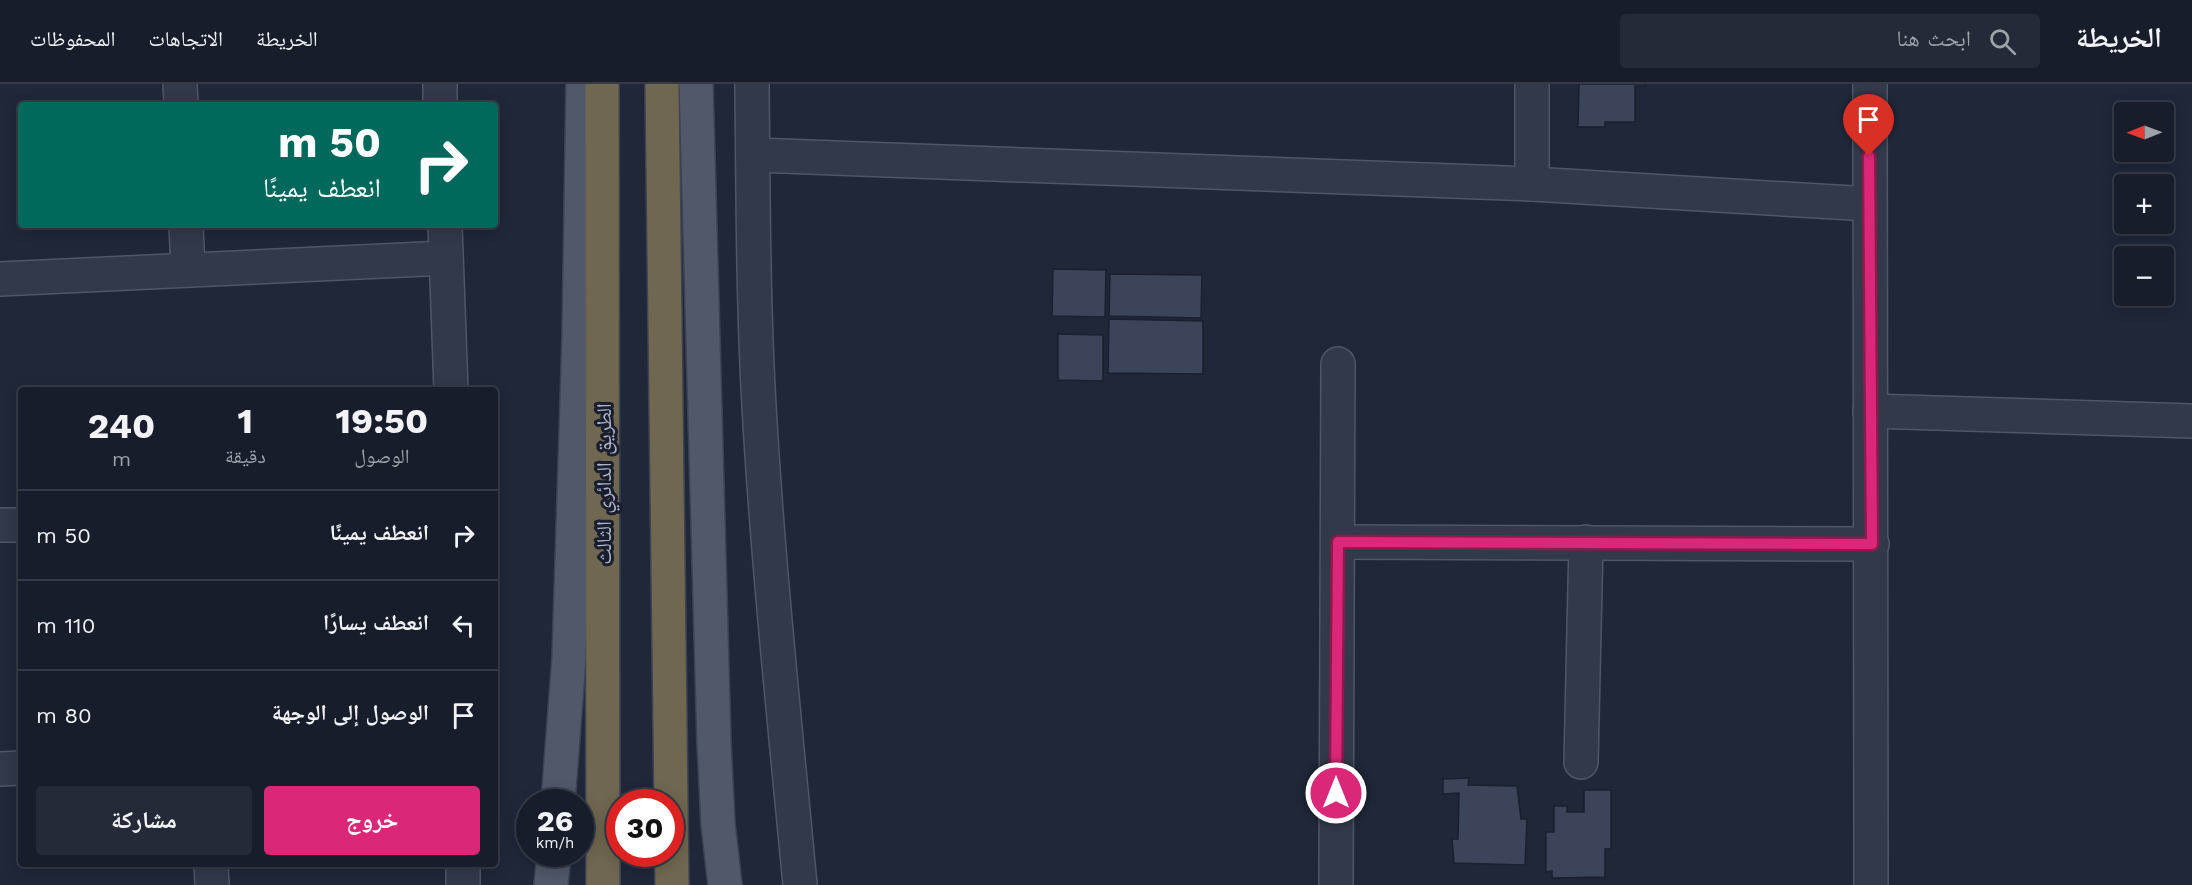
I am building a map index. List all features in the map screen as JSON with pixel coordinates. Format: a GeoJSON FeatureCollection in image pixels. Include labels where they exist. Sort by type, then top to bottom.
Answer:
{"type":"FeatureCollection","features":[{"type":"Feature","properties":{"kind":"highway","name":"الطريق الدائري الثالث"},"geometry":{"type":"LineString","coordinates":[[602,84],[603,885]]}},
{"type":"Feature","properties":{"kind":"highway"},"geometry":{"type":"LineString","coordinates":[[662,84],[672,885]]}},
{"type":"Feature","properties":{"kind":"main road"},"geometry":{"type":"LineString","coordinates":[[559,789],[569,647],[579,338],[583,84]]}},
{"type":"Feature","properties":{"kind":"main road"},"geometry":{"type":"LineString","coordinates":[[696,84],[714,743],[718,824],[725,885]]}},
{"type":"Feature","properties":{"kind":"main road"},"geometry":{"type":"LineString","coordinates":[[551,885],[553,867]]}},
{"type":"Feature","properties":{"kind":"street"},"geometry":{"type":"LineString","coordinates":[[180,84],[181,102]]}},
{"type":"Feature","properties":{"kind":"street"},"geometry":{"type":"LineString","coordinates":[[440,84],[440,102]]}},
{"type":"Feature","properties":{"kind":"street"},"geometry":{"type":"LineString","coordinates":[[752,84],[754,280],[760,416],[769,546],[800,885]]}},
{"type":"Feature","properties":{"kind":"street"},"geometry":{"type":"LineString","coordinates":[[1532,84],[1532,184]]}},
{"type":"Feature","properties":{"kind":"street"},"geometry":{"type":"LineString","coordinates":[[1870,84],[1871,885]]}},
{"type":"Feature","properties":{"kind":"street"},"geometry":{"type":"LineString","coordinates":[[753,155],[1532,184],[1869,204]]}},
{"type":"Feature","properties":{"kind":"street"},"geometry":{"type":"LineString","coordinates":[[186,228],[188,270]]}},
{"type":"Feature","properties":{"kind":"street"},"geometry":{"type":"LineString","coordinates":[[445,228],[451,387]]}},
{"type":"Feature","properties":{"kind":"street"},"geometry":{"type":"LineString","coordinates":[[0,279],[446,258]]}},
{"type":"Feature","properties":{"kind":"street"},"geometry":{"type":"LineString","coordinates":[[1336,885],[1338,364]]}},
{"type":"Feature","properties":{"kind":"street"},"geometry":{"type":"LineString","coordinates":[[1870,411],[2192,421]]}},
{"type":"Feature","properties":{"kind":"street"},"geometry":{"type":"LineString","coordinates":[[0,525],[18,525]]}},
{"type":"Feature","properties":{"kind":"street"},"geometry":{"type":"LineString","coordinates":[[1338,542],[1872,544]]}},
{"type":"Feature","properties":{"kind":"street"},"geometry":{"type":"LineString","coordinates":[[1581,762],[1586,542]]}},
{"type":"Feature","properties":{"kind":"street"},"geometry":{"type":"LineString","coordinates":[[0,769],[18,768]]}},
{"type":"Feature","properties":{"kind":"street"},"geometry":{"type":"LineString","coordinates":[[211,867],[212,885]]}},
{"type":"Feature","properties":{"kind":"street"},"geometry":{"type":"LineString","coordinates":[[463,867],[463,885]]}},
{"type":"Feature","properties":{"kind":"building"},"geometry":{"type":"Polygon","coordinates":[[[1579,84],[1645,84],[1645,86],[1635,86],[1635,122],[1605,122],[1605,127],[1578,127],[1579,84]]]}},
{"type":"Feature","properties":{"kind":"building"},"geometry":{"type":"Polygon","coordinates":[[[1053,269],[1106,270],[1105,317],[1052,316],[1053,269]]]}},
{"type":"Feature","properties":{"kind":"building"},"geometry":{"type":"Polygon","coordinates":[[[1110,274],[1202,275],[1201,318],[1109,316],[1110,274]]]}},
{"type":"Feature","properties":{"kind":"building"},"geometry":{"type":"Polygon","coordinates":[[[1109,319],[1203,321],[1203,374],[1108,373],[1109,319]]]}},
{"type":"Feature","properties":{"kind":"building"},"geometry":{"type":"Polygon","coordinates":[[[1058,334],[1103,335],[1103,381],[1058,380],[1058,334]]]}},
{"type":"Feature","properties":{"kind":"building"},"geometry":{"type":"Polygon","coordinates":[[[1469,778],[1468,785],[1517,786],[1521,819],[1527,819],[1525,865],[1454,863],[1452,839],[1458,839],[1459,793],[1443,794],[1443,779],[1469,778]]]}},
{"type":"Feature","properties":{"kind":"building"},"geometry":{"type":"Polygon","coordinates":[[[1584,790],[1611,790],[1611,849],[1605,849],[1605,877],[1552,878],[1552,871],[1546,872],[1546,832],[1554,832],[1554,806],[1567,806],[1567,812],[1584,812],[1584,790]]]}},
{"type":"Feature","properties":{"kind":"route"},"geometry":{"type":"LineString","coordinates":[[1336,793],[1338,542],[1872,544],[1869,156]]}}]}
